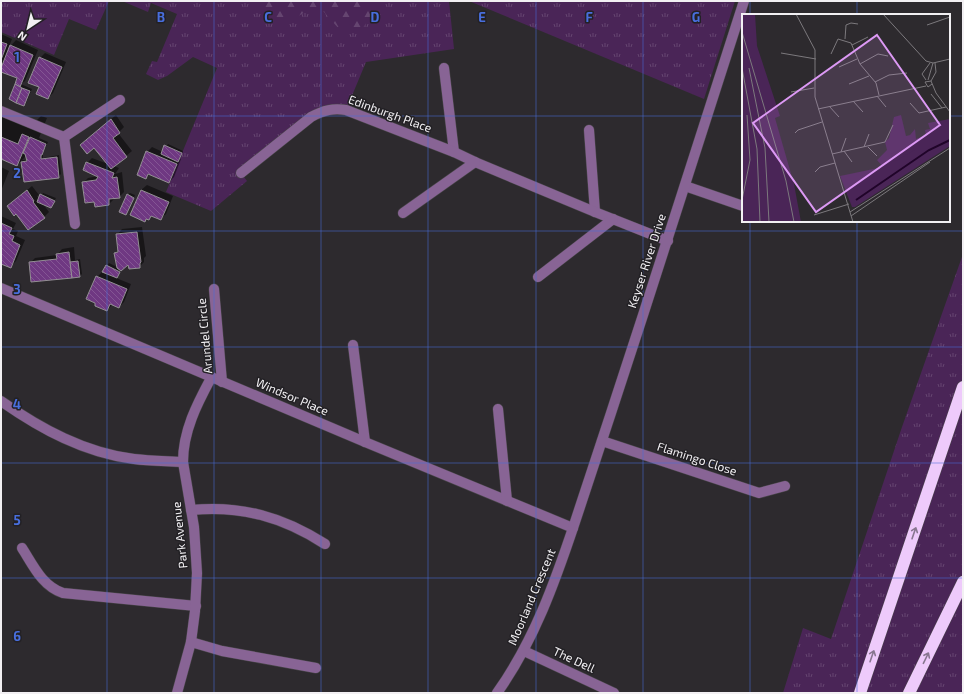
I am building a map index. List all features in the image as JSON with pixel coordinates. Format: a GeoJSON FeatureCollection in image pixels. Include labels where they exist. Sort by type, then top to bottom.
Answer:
{"type":"FeatureCollection","features":[{"type":"Feature","properties":{"kind":"highway"},"geometry":{"type":"LineString","coordinates":[[860,693],[963,387]]}},
{"type":"Feature","properties":{"kind":"highway"},"geometry":{"type":"LineString","coordinates":[[909,693],[963,582]]}},
{"type":"Feature","properties":{"kind":"street","name":"Keyser River Drive"},"geometry":{"type":"LineString","coordinates":[[573,528],[668,241],[744,1]]}},
{"type":"Feature","properties":{"kind":"street","name":"Edinburgh Place"},"geometry":{"type":"LineString","coordinates":[[444,68],[454,152]]}},
{"type":"Feature","properties":{"kind":"street"},"geometry":{"type":"LineString","coordinates":[[64,137],[120,100]]}},
{"type":"Feature","properties":{"kind":"street","name":"Edinburgh Place"},"geometry":{"type":"LineString","coordinates":[[241,173],[311,117],[322,111],[334,108],[346,110],[454,152],[595,212],[668,241]]}},
{"type":"Feature","properties":{"kind":"street"},"geometry":{"type":"LineString","coordinates":[[1,111],[64,137]]}},
{"type":"Feature","properties":{"kind":"street"},"geometry":{"type":"LineString","coordinates":[[589,130],[595,212]]}},
{"type":"Feature","properties":{"kind":"street"},"geometry":{"type":"LineString","coordinates":[[64,137],[75,224]]}},
{"type":"Feature","properties":{"kind":"street"},"geometry":{"type":"LineString","coordinates":[[403,213],[475,162]]}},
{"type":"Feature","properties":{"kind":"street"},"geometry":{"type":"LineString","coordinates":[[685,186],[742,206]]}},
{"type":"Feature","properties":{"kind":"street"},"geometry":{"type":"LineString","coordinates":[[538,276],[613,219]]}},
{"type":"Feature","properties":{"kind":"street","name":"Windsor Place"},"geometry":{"type":"LineString","coordinates":[[1,288],[211,378],[573,528]]}},
{"type":"Feature","properties":{"kind":"street","name":"Arundel Circle"},"geometry":{"type":"LineString","coordinates":[[214,289],[222,382]]}},
{"type":"Feature","properties":{"kind":"street"},"geometry":{"type":"LineString","coordinates":[[354,345],[365,442]]}},
{"type":"Feature","properties":{"kind":"street","name":"Park Avenue"},"geometry":{"type":"LineString","coordinates":[[177,693],[191,642],[196,606],[196,546],[183,462],[185,436],[211,378]]}},
{"type":"Feature","properties":{"kind":"street"},"geometry":{"type":"LineString","coordinates":[[1,401],[60,437],[83,447],[111,455],[135,459],[183,462]]}},
{"type":"Feature","properties":{"kind":"street"},"geometry":{"type":"LineString","coordinates":[[498,409],[507,501]]}},
{"type":"Feature","properties":{"kind":"street","name":"Flamingo Close"},"geometry":{"type":"LineString","coordinates":[[602,441],[759,493],[785,486]]}},
{"type":"Feature","properties":{"kind":"street"},"geometry":{"type":"LineString","coordinates":[[191,510],[206,508],[229,509],[272,517],[293,526],[325,544]]}},
{"type":"Feature","properties":{"kind":"street","name":"Moorland Crescent"},"geometry":{"type":"LineString","coordinates":[[497,693],[524,651],[548,599],[560,569],[573,528]]}},
{"type":"Feature","properties":{"kind":"street"},"geometry":{"type":"LineString","coordinates":[[22,548],[42,579],[56,590],[63,593],[196,606]]}},
{"type":"Feature","properties":{"kind":"street"},"geometry":{"type":"LineString","coordinates":[[191,642],[222,651],[316,668]]}},
{"type":"Feature","properties":{"kind":"street","name":"The Dell"},"geometry":{"type":"LineString","coordinates":[[524,651],[614,693]]}},
{"type":"Feature","properties":{"kind":"green space"},"geometry":{"type":"Polygon","coordinates":[[[1,1],[109,1],[96,30],[69,19],[54,55],[1,32],[1,1]]]}},
{"type":"Feature","properties":{"kind":"green space"},"geometry":{"type":"Polygon","coordinates":[[[122,1],[449,1],[454,49],[366,62],[346,110],[322,111],[241,173],[247,181],[211,211],[166,192],[217,68],[193,57],[167,76],[158,80],[146,74],[152,61],[157,62],[177,14],[151,3],[148,12],[122,1]]]}},
{"type":"Feature","properties":{"kind":"green space"},"geometry":{"type":"Polygon","coordinates":[[[252,1],[374,1],[373,14],[361,30],[340,30],[324,12],[307,11],[286,23],[260,12],[252,1]]]}},
{"type":"Feature","properties":{"kind":"green space"},"geometry":{"type":"Polygon","coordinates":[[[469,1],[735,1],[704,99],[469,1]]]}},
{"type":"Feature","properties":{"kind":"green space"},"geometry":{"type":"Polygon","coordinates":[[[963,254],[963,693],[783,693],[803,628],[831,639],[902,427],[963,254]]]}},
{"type":"Feature","properties":{"kind":"building"},"geometry":{"type":"Polygon","coordinates":[[[1,42],[7,44],[1,60],[1,42]]]}},
{"type":"Feature","properties":{"kind":"building"},"geometry":{"type":"Polygon","coordinates":[[[10,45],[33,55],[20,87],[15,84],[17,78],[1,72],[1,68],[10,45]]]}},
{"type":"Feature","properties":{"kind":"building"},"geometry":{"type":"Polygon","coordinates":[[[39,57],[62,67],[48,99],[36,94],[39,87],[28,83],[39,57]]]}},
{"type":"Feature","properties":{"kind":"building"},"geometry":{"type":"Polygon","coordinates":[[[15,84],[22,88],[16,103],[9,99],[15,84]]]}},
{"type":"Feature","properties":{"kind":"building"},"geometry":{"type":"Polygon","coordinates":[[[22,88],[30,91],[24,106],[16,103],[22,88]]]}},
{"type":"Feature","properties":{"kind":"building"},"geometry":{"type":"Polygon","coordinates":[[[111,119],[120,133],[113,138],[127,157],[111,169],[94,148],[87,154],[80,145],[111,119]]]}},
{"type":"Feature","properties":{"kind":"building"},"geometry":{"type":"Polygon","coordinates":[[[22,134],[29,137],[17,166],[1,159],[1,137],[18,144],[22,134]]]}},
{"type":"Feature","properties":{"kind":"building"},"geometry":{"type":"Polygon","coordinates":[[[30,137],[46,144],[41,155],[41,159],[57,157],[59,178],[24,182],[21,162],[27,161],[25,154],[23,153],[30,137]]]}},
{"type":"Feature","properties":{"kind":"building"},"geometry":{"type":"Polygon","coordinates":[[[164,145],[182,153],[178,162],[161,154],[164,145]]]}},
{"type":"Feature","properties":{"kind":"building"},"geometry":{"type":"Polygon","coordinates":[[[146,151],[177,164],[169,183],[148,174],[146,179],[137,175],[146,151]]]}},
{"type":"Feature","properties":{"kind":"building"},"geometry":{"type":"Polygon","coordinates":[[[86,162],[114,173],[112,178],[117,177],[120,198],[109,199],[109,205],[95,207],[94,202],[85,203],[82,182],[96,180],[98,177],[83,170],[86,162]]]}},
{"type":"Feature","properties":{"kind":"building"},"geometry":{"type":"Polygon","coordinates":[[[27,190],[34,201],[33,202],[45,218],[28,230],[16,214],[14,216],[7,206],[27,190]]]}},
{"type":"Feature","properties":{"kind":"building"},"geometry":{"type":"Polygon","coordinates":[[[141,190],[169,202],[161,220],[151,216],[149,220],[146,219],[145,222],[130,215],[141,190]]]}},
{"type":"Feature","properties":{"kind":"building"},"geometry":{"type":"Polygon","coordinates":[[[40,194],[55,201],[51,208],[37,202],[40,194]]]}},
{"type":"Feature","properties":{"kind":"building"},"geometry":{"type":"Polygon","coordinates":[[[127,194],[134,198],[126,215],[119,212],[127,194]]]}},
{"type":"Feature","properties":{"kind":"building"},"geometry":{"type":"Polygon","coordinates":[[[1,223],[12,228],[9,234],[14,236],[12,241],[20,245],[11,268],[1,264],[1,223]]]}},
{"type":"Feature","properties":{"kind":"building"},"geometry":{"type":"Polygon","coordinates":[[[137,232],[141,262],[140,268],[129,269],[128,265],[121,271],[117,268],[114,253],[118,252],[116,234],[137,232]]]}},
{"type":"Feature","properties":{"kind":"building"},"geometry":{"type":"Polygon","coordinates":[[[69,252],[72,278],[31,282],[29,262],[57,259],[56,254],[69,252]]]}},
{"type":"Feature","properties":{"kind":"building"},"geometry":{"type":"Polygon","coordinates":[[[78,261],[80,277],[72,278],[70,262],[78,261]]]}},
{"type":"Feature","properties":{"kind":"building"},"geometry":{"type":"Polygon","coordinates":[[[106,265],[120,272],[117,278],[102,272],[106,265]]]}},
{"type":"Feature","properties":{"kind":"building"},"geometry":{"type":"Polygon","coordinates":[[[96,276],[127,289],[119,308],[110,304],[107,311],[95,306],[95,303],[86,299],[96,276]]]}}]}
